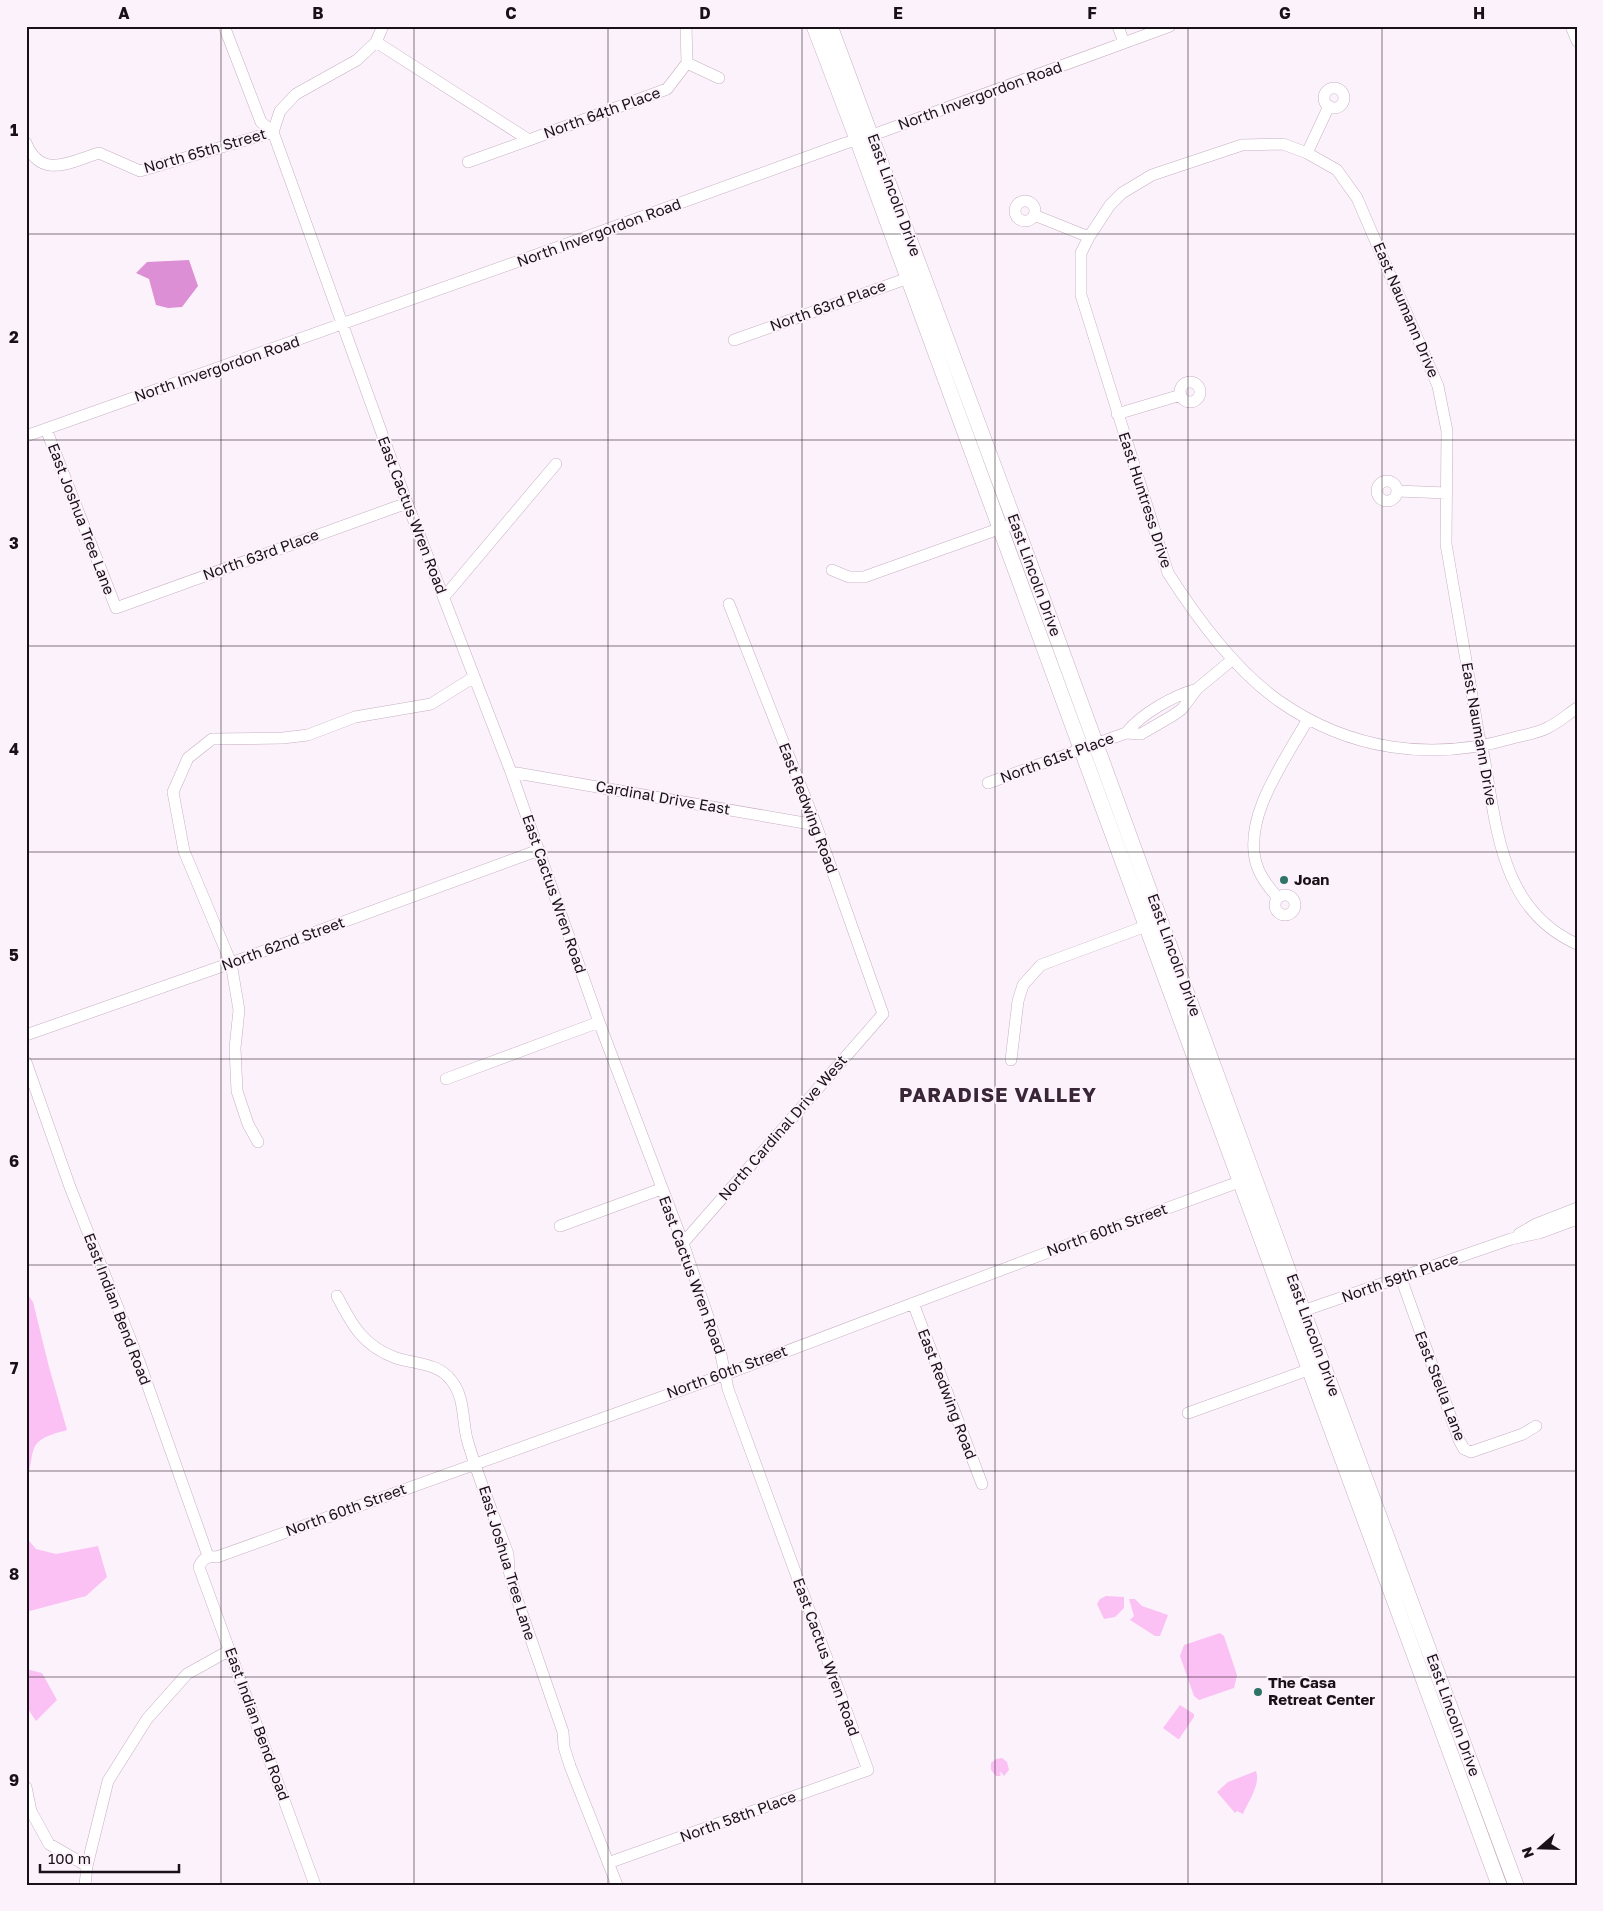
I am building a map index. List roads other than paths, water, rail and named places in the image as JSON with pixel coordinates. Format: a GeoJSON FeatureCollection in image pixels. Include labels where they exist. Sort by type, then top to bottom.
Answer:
{"type":"FeatureCollection","features":[{"type":"Feature","properties":{"kind":"main road","name":"East Lincoln Drive"},"geometry":{"type":"LineString","coordinates":[[814,26],[923,273],[1214,1062],[1247,1179]]}},
{"type":"Feature","properties":{"kind":"main road","name":"East Lincoln Drive"},"geometry":{"type":"LineString","coordinates":[[830,26],[908,278],[1198,1067],[1247,1179],[1296,1314],[1309,1370],[1499,1885]]}},
{"type":"Feature","properties":{"kind":"main road"},"geometry":{"type":"LineString","coordinates":[[1198,1067],[1214,1062]]}},
{"type":"Feature","properties":{"kind":"main road","name":"East Lincoln Drive"},"geometry":{"type":"LineString","coordinates":[[1296,1314],[1323,1364],[1516,1885]]}},
{"type":"Feature","properties":{"kind":"street","name":"East Cactus Wren Road"},"geometry":{"type":"LineString","coordinates":[[224,26],[261,122],[273,132],[407,503],[511,772],[599,1022],[683,1243],[721,1355],[731,1398],[868,1770]]}},
{"type":"Feature","properties":{"kind":"street","name":"North 65th Street"},"geometry":{"type":"LineString","coordinates":[[26,142],[31,155],[44,165],[59,166],[99,153],[140,171],[273,132],[280,111],[296,94],[357,60],[376,42],[383,26]]}},
{"type":"Feature","properties":{"kind":"street"},"geometry":{"type":"LineString","coordinates":[[686,26],[687,63],[719,78]]}},
{"type":"Feature","properties":{"kind":"street"},"geometry":{"type":"LineString","coordinates":[[1118,26],[1124,43]]}},
{"type":"Feature","properties":{"kind":"street","name":"North Invergordon Road"},"geometry":{"type":"LineString","coordinates":[[26,436],[342,325],[1170,26]]}},
{"type":"Feature","properties":{"kind":"street"},"geometry":{"type":"LineString","coordinates":[[1571,26],[1577,41]]}},
{"type":"Feature","properties":{"kind":"street","name":"North 64th Place"},"geometry":{"type":"LineString","coordinates":[[376,42],[529,140]]}},
{"type":"Feature","properties":{"kind":"street","name":"North 64th Place"},"geometry":{"type":"LineString","coordinates":[[468,162],[667,89],[687,63]]}},
{"type":"Feature","properties":{"kind":"street"},"geometry":{"type":"LineString","coordinates":[[1307,153],[1329,106]]}},
{"type":"Feature","properties":{"kind":"street","name":"East Huntress Drive"},"geometry":{"type":"LineString","coordinates":[[1307,153],[1284,144],[1242,144],[1152,175],[1122,193],[1110,205],[1081,253],[1081,295],[1168,573],[1188,604],[1233,659],[1278,700],[1308,719]]}},
{"type":"Feature","properties":{"kind":"street","name":"East Naumann Drive"},"geometry":{"type":"LineString","coordinates":[[1307,153],[1337,170],[1357,198],[1438,386],[1447,431],[1446,544],[1500,845],[1506,867],[1517,890],[1530,909],[1554,931],[1577,944]]}},
{"type":"Feature","properties":{"kind":"street"},"geometry":{"type":"LineString","coordinates":[[1034,215],[1089,237]]}},
{"type":"Feature","properties":{"kind":"street","name":"North 63rd Place"},"geometry":{"type":"LineString","coordinates":[[734,340],[923,273]]}},
{"type":"Feature","properties":{"kind":"street","name":"East Huntress Drive"},"geometry":{"type":"LineString","coordinates":[[1117,414],[1181,395]]}},
{"type":"Feature","properties":{"kind":"street","name":"East Joshua Tree Lane"},"geometry":{"type":"LineString","coordinates":[[46,429],[116,608]]}},
{"type":"Feature","properties":{"kind":"street"},"geometry":{"type":"LineString","coordinates":[[444,598],[556,464]]}},
{"type":"Feature","properties":{"kind":"street"},"geometry":{"type":"LineString","coordinates":[[1397,491],[1447,494]]}},
{"type":"Feature","properties":{"kind":"street","name":"North 63rd Place"},"geometry":{"type":"LineString","coordinates":[[116,608],[407,503]]}},
{"type":"Feature","properties":{"kind":"street"},"geometry":{"type":"LineString","coordinates":[[832,570],[849,577],[864,577],[1015,523]]}},
{"type":"Feature","properties":{"kind":"street","name":"East Redwing Road"},"geometry":{"type":"LineString","coordinates":[[729,604],[816,825],[883,1014]]}},
{"type":"Feature","properties":{"kind":"street","name":"North 61st Place"},"geometry":{"type":"LineString","coordinates":[[988,783],[1126,733],[1141,734],[1162,723],[1182,709],[1198,689],[1233,659]]}},
{"type":"Feature","properties":{"kind":"street"},"geometry":{"type":"LineString","coordinates":[[258,1142],[248,1124],[237,1091],[235,1048],[239,1010],[231,963],[184,850],[174,792],[188,758],[212,740],[283,738],[308,735],[355,717],[431,704],[474,677]]}},
{"type":"Feature","properties":{"kind":"street"},"geometry":{"type":"LineString","coordinates":[[1278,898],[1267,886],[1257,867],[1254,853],[1254,826],[1268,793],[1308,719],[1360,741],[1414,750],[1445,750],[1482,746],[1548,728],[1577,708]]}},
{"type":"Feature","properties":{"kind":"street","name":"Cardinal Drive East"},"geometry":{"type":"LineString","coordinates":[[511,772],[816,825]]}},
{"type":"Feature","properties":{"kind":"street","name":"North 62nd Street"},"geometry":{"type":"LineString","coordinates":[[26,1035],[231,963],[539,850]]}},
{"type":"Feature","properties":{"kind":"street"},"geometry":{"type":"LineString","coordinates":[[1011,1060],[1018,1001],[1023,985],[1041,965],[1162,920]]}},
{"type":"Feature","properties":{"kind":"street","name":"North Cardinal Drive West"},"geometry":{"type":"LineString","coordinates":[[683,1243],[883,1014]]}},
{"type":"Feature","properties":{"kind":"street"},"geometry":{"type":"LineString","coordinates":[[446,1078],[599,1022]]}},
{"type":"Feature","properties":{"kind":"street","name":"East Indian Bend Road"},"geometry":{"type":"LineString","coordinates":[[26,1062],[70,1187],[139,1361],[204,1560],[199,1567],[315,1885]]}},
{"type":"Feature","properties":{"kind":"street","name":"North 60th Street"},"geometry":{"type":"LineString","coordinates":[[204,1560],[217,1557],[725,1374],[1066,1245],[1247,1179]]}},
{"type":"Feature","properties":{"kind":"street"},"geometry":{"type":"LineString","coordinates":[[560,1226],[661,1189]]}},
{"type":"Feature","properties":{"kind":"street","name":"North 59th Place"},"geometry":{"type":"LineString","coordinates":[[1511,1239],[1536,1224],[1577,1208]]}},
{"type":"Feature","properties":{"kind":"street","name":"North 59th Place"},"geometry":{"type":"LineString","coordinates":[[1296,1314],[1511,1239],[1539,1233],[1577,1219]]}},
{"type":"Feature","properties":{"kind":"street","name":"East Stella Lane"},"geometry":{"type":"LineString","coordinates":[[1400,1278],[1459,1440],[1464,1449],[1471,1452],[1523,1434],[1536,1426]]}},
{"type":"Feature","properties":{"kind":"street","name":"East Joshua Tree Lane"},"geometry":{"type":"LineString","coordinates":[[337,1296],[350,1322],[360,1336],[378,1350],[396,1358],[431,1366],[442,1371],[458,1390],[467,1436],[475,1463],[508,1554],[509,1571],[516,1596],[563,1732],[564,1747],[570,1766],[617,1885]]}},
{"type":"Feature","properties":{"kind":"street","name":"East Redwing Road"},"geometry":{"type":"LineString","coordinates":[[913,1304],[982,1484]]}},
{"type":"Feature","properties":{"kind":"street"},"geometry":{"type":"LineString","coordinates":[[1188,1413],[1323,1364]]}},
{"type":"Feature","properties":{"kind":"street"},"geometry":{"type":"LineString","coordinates":[[85,1885],[86,1866],[108,1781],[146,1719],[187,1674],[230,1650]]}},
{"type":"Feature","properties":{"kind":"street","name":"North 58th Place"},"geometry":{"type":"LineString","coordinates":[[608,1863],[868,1770]]}},
{"type":"Feature","properties":{"kind":"street"},"geometry":{"type":"LineString","coordinates":[[26,1787],[31,1811],[49,1844],[86,1866]]}},
{"type":"Feature","properties":{"kind":"place","name":"Joan"},"geometry":{"type":"Point","coordinates":[1284,880]}},
{"type":"Feature","properties":{"kind":"place","name":"The Casa Retreat Center"},"geometry":{"type":"Point","coordinates":[1258,1692]}},
{"type":"Feature","properties":{"kind":"district","name":"PARADISE VALLEY"},"geometry":{"type":"Point","coordinates":[998,1095]}}]}
